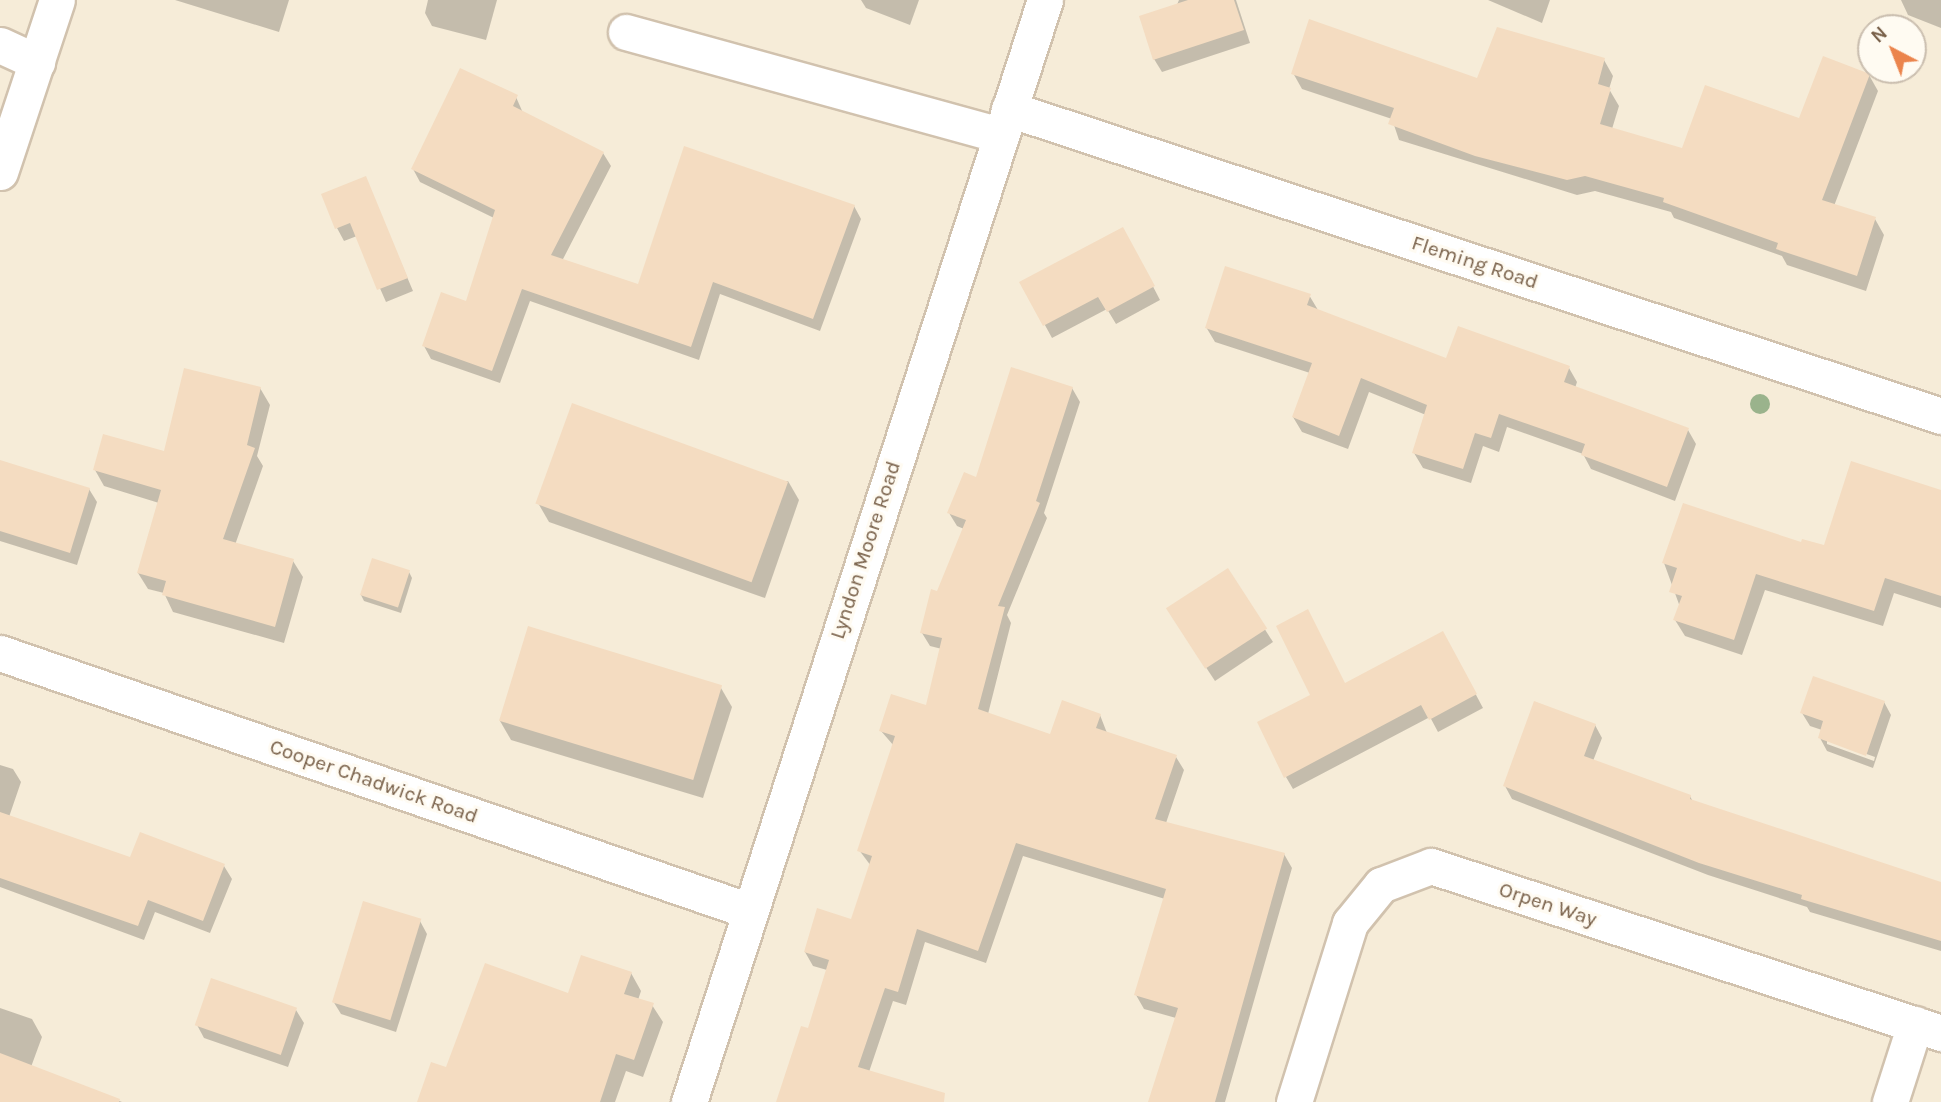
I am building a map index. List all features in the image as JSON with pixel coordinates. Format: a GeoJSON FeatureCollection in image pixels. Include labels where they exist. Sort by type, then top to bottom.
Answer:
{"type":"FeatureCollection","features":[{"type":"Feature","properties":{"kind":"street"},"geometry":{"type":"LineString","coordinates":[[0,172],[57,0]]}},
{"type":"Feature","properties":{"kind":"street","name":"Lyndon Moore Road"},"geometry":{"type":"LineString","coordinates":[[689,1102],[747,910],[1045,0]]}},
{"type":"Feature","properties":{"kind":"street","name":"Fleming Road"},"geometry":{"type":"LineString","coordinates":[[626,32],[1005,122],[1941,416]]}},
{"type":"Feature","properties":{"kind":"street"},"geometry":{"type":"LineString","coordinates":[[0,45],[37,62]]}},
{"type":"Feature","properties":{"kind":"street","name":"Cooper Chadwick Road"},"geometry":{"type":"LineString","coordinates":[[0,653],[747,910]]}},
{"type":"Feature","properties":{"kind":"street","name":"Orpen Way"},"geometry":{"type":"LineString","coordinates":[[1294,1102],[1350,923],[1381,884],[1431,866],[1928,1029]]}},
{"type":"Feature","properties":{"kind":"street"},"geometry":{"type":"LineString","coordinates":[[1889,1102],[1928,1029]]}},
{"type":"Feature","properties":{"kind":"shaded area"},"geometry":{"type":"Polygon","coordinates":[[[0,0],[1941,0],[1941,1102],[0,1102],[0,0]]]}},
{"type":"Feature","properties":{"kind":"building"},"geometry":{"type":"Polygon","coordinates":[[[1188,0],[1234,0],[1244,30],[1153,60],[1139,16],[1188,0]]]}},
{"type":"Feature","properties":{"kind":"building"},"geometry":{"type":"Polygon","coordinates":[[[1309,19],[1477,78],[1497,27],[1605,58],[1598,84],[1611,88],[1600,124],[1682,148],[1705,85],[1799,118],[1823,56],[1857,69],[1857,84],[1866,84],[1822,200],[1876,217],[1857,276],[1776,249],[1778,243],[1663,202],[1664,198],[1585,176],[1567,180],[1475,156],[1388,124],[1394,108],[1291,74],[1309,19]]]}},
{"type":"Feature","properties":{"kind":"building"},"geometry":{"type":"Polygon","coordinates":[[[460,68],[518,95],[513,106],[604,152],[551,255],[638,284],[684,146],[855,205],[813,319],[713,282],[691,347],[522,289],[492,371],[422,346],[441,292],[466,301],[495,210],[411,169],[460,68]]]}},
{"type":"Feature","properties":{"kind":"building"},"geometry":{"type":"Polygon","coordinates":[[[366,176],[408,278],[377,290],[350,223],[335,229],[321,194],[366,176]]]}},
{"type":"Feature","properties":{"kind":"building"},"geometry":{"type":"Polygon","coordinates":[[[1123,227],[1155,286],[1107,312],[1098,297],[1043,326],[1019,282],[1123,227]]]}},
{"type":"Feature","properties":{"kind":"building"},"geometry":{"type":"Polygon","coordinates":[[[1225,266],[1311,294],[1307,305],[1446,358],[1458,326],[1570,366],[1564,382],[1689,428],[1667,487],[1581,455],[1585,444],[1499,414],[1491,438],[1475,433],[1463,469],[1412,453],[1427,405],[1361,378],[1339,436],[1292,417],[1312,363],[1205,328],[1225,266]]]}},
{"type":"Feature","properties":{"kind":"building"},"geometry":{"type":"Polygon","coordinates":[[[1011,367],[1073,387],[1036,501],[1040,503],[998,606],[1005,607],[978,709],[1050,734],[1062,700],[1101,714],[1096,728],[1177,755],[1155,819],[1285,853],[1215,1102],[1148,1102],[1178,1008],[1134,995],[1166,889],[1016,843],[978,951],[917,929],[898,992],[885,988],[858,1067],[945,1093],[944,1102],[776,1102],[801,1026],[808,1028],[829,960],[804,952],[817,908],[851,919],[872,856],[857,851],[895,736],[879,731],[891,694],[926,705],[942,638],[920,633],[931,589],[937,591],[966,520],[947,513],[964,472],[976,477],[1011,367]]]}},
{"type":"Feature","properties":{"kind":"building"},"geometry":{"type":"Polygon","coordinates":[[[184,368],[261,387],[247,445],[255,448],[223,539],[294,559],[275,627],[162,595],[166,581],[137,573],[161,490],[93,470],[103,434],[164,451],[184,368]]]}},
{"type":"Feature","properties":{"kind":"building"},"geometry":{"type":"Polygon","coordinates":[[[572,403],[788,482],[752,582],[535,504],[572,403]]]}},
{"type":"Feature","properties":{"kind":"building"},"geometry":{"type":"Polygon","coordinates":[[[0,460],[90,488],[70,553],[0,531],[0,460]]]}},
{"type":"Feature","properties":{"kind":"building"},"geometry":{"type":"Polygon","coordinates":[[[1851,461],[1941,490],[1941,596],[1885,578],[1874,611],[1756,574],[1734,640],[1673,620],[1682,596],[1669,592],[1677,568],[1662,563],[1683,503],[1801,542],[1802,539],[1824,545],[1851,461]]]}},
{"type":"Feature","properties":{"kind":"building"},"geometry":{"type":"Polygon","coordinates":[[[372,558],[410,570],[398,607],[360,595],[372,558]]]}},
{"type":"Feature","properties":{"kind":"building"},"geometry":{"type":"Polygon","coordinates":[[[1228,568],[1267,628],[1205,669],[1166,608],[1228,568]]]}},
{"type":"Feature","properties":{"kind":"building"},"geometry":{"type":"Polygon","coordinates":[[[1308,609],[1345,683],[1443,631],[1477,694],[1429,720],[1421,705],[1284,778],[1257,722],[1310,695],[1276,626],[1308,609]]]}},
{"type":"Feature","properties":{"kind":"building"},"geometry":{"type":"Polygon","coordinates":[[[528,626],[722,685],[693,780],[499,721],[528,626]]]}},
{"type":"Feature","properties":{"kind":"building"},"geometry":{"type":"Polygon","coordinates":[[[1813,676],[1885,701],[1866,756],[1818,738],[1823,721],[1800,713],[1813,676]]]}},
{"type":"Feature","properties":{"kind":"building"},"geometry":{"type":"Polygon","coordinates":[[[1534,701],[1596,724],[1584,756],[1691,795],[1690,799],[1941,882],[1941,941],[1801,899],[1802,895],[1699,863],[1503,786],[1534,701]]]}},
{"type":"Feature","properties":{"kind":"building"},"geometry":{"type":"Polygon","coordinates":[[[0,812],[130,857],[140,832],[225,864],[203,921],[148,900],[138,926],[0,878],[0,812]]]}},
{"type":"Feature","properties":{"kind":"building"},"geometry":{"type":"Polygon","coordinates":[[[363,901],[421,919],[390,1020],[332,1002],[363,901]]]}},
{"type":"Feature","properties":{"kind":"building"},"geometry":{"type":"Polygon","coordinates":[[[581,955],[632,972],[624,994],[654,1003],[634,1060],[616,1054],[600,1102],[417,1102],[431,1062],[446,1067],[485,963],[568,993],[581,955]]]}},
{"type":"Feature","properties":{"kind":"building"},"geometry":{"type":"Polygon","coordinates":[[[211,978],[297,1008],[281,1055],[195,1025],[211,978]]]}},
{"type":"Feature","properties":{"kind":"building"},"geometry":{"type":"Polygon","coordinates":[[[0,1053],[120,1099],[119,1102],[0,1102],[0,1053]]]}}]}
